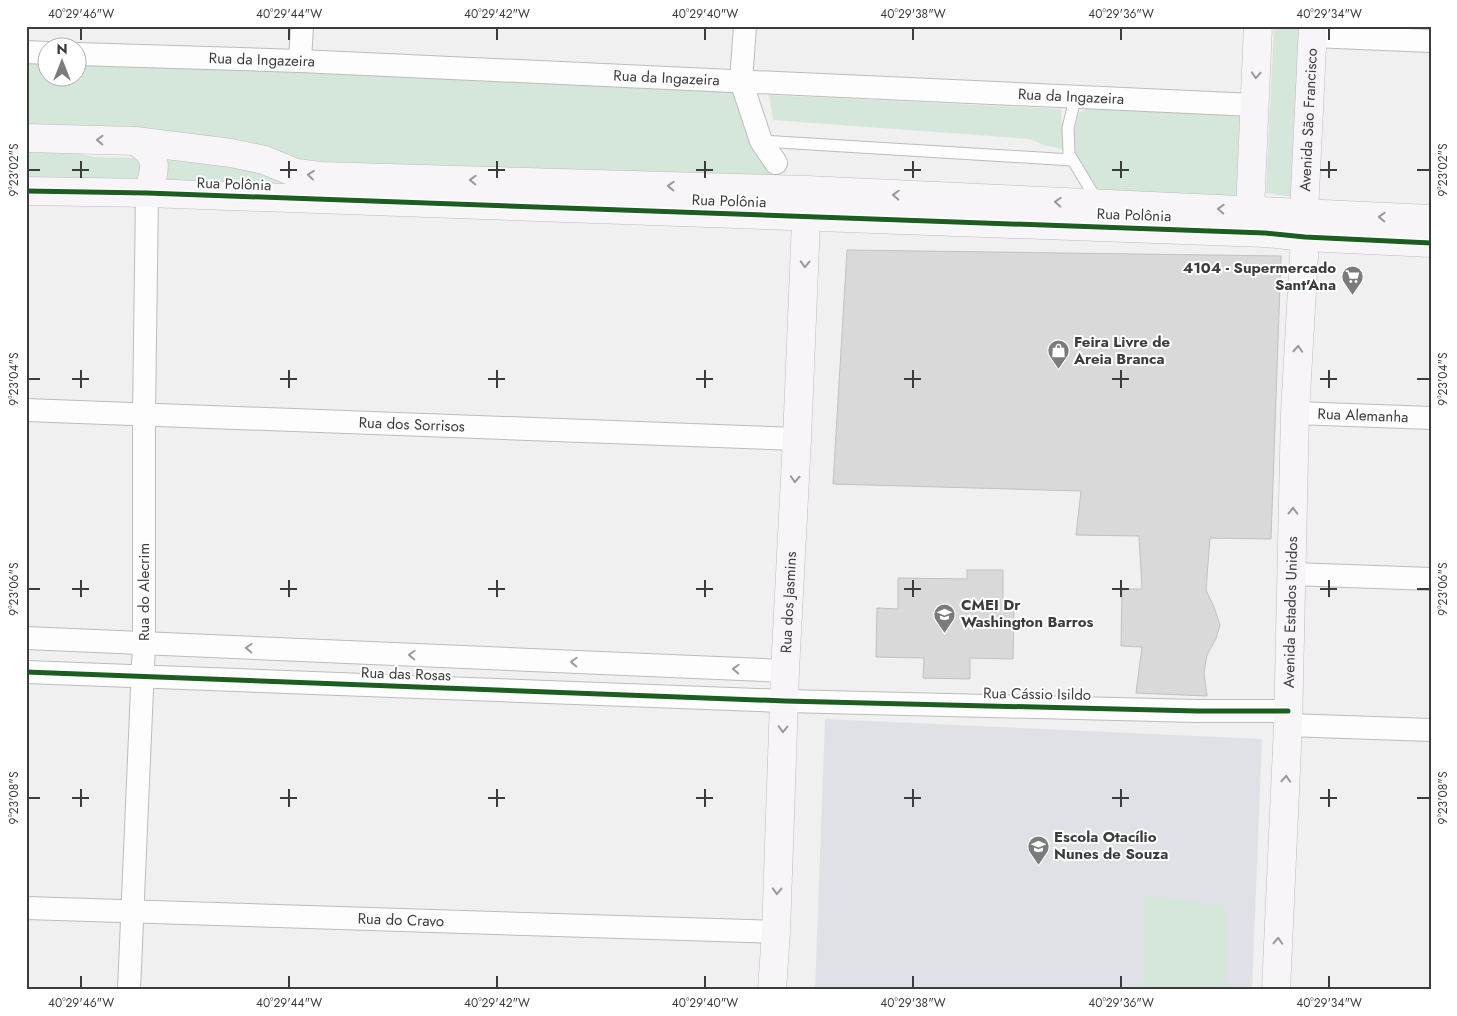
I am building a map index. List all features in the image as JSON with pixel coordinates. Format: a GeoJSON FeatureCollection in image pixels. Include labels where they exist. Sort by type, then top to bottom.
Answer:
{"type":"FeatureCollection","features":[{"type":"Feature","properties":{"kind":"main road"},"geometry":{"type":"LineString","coordinates":[[1257,222],[1254,104],[1258,26]]}},
{"type":"Feature","properties":{"kind":"main road","name":"Avenida São Francisco"},"geometry":{"type":"LineString","coordinates":[[1304,225],[1313,31]]}},
{"type":"Feature","properties":{"kind":"main road","name":"Rua Polônia"},"geometry":{"type":"LineString","coordinates":[[26,138],[135,141],[231,153],[264,160],[296,173],[320,176],[807,203],[1257,222],[1304,225],[1431,243]]}},
{"type":"Feature","properties":{"kind":"main road"},"geometry":{"type":"LineString","coordinates":[[135,141],[150,152],[153,160],[153,178],[147,193]]}},
{"type":"Feature","properties":{"kind":"main road","name":"Rua Polônia"},"geometry":{"type":"LineString","coordinates":[[26,191],[807,203],[1099,204],[1257,222]]}},
{"type":"Feature","properties":{"kind":"main road","name":"Rua dos Jasmins"},"geometry":{"type":"LineString","coordinates":[[772,990],[807,203]]}},
{"type":"Feature","properties":{"kind":"main road","name":"Rua Polônia"},"geometry":{"type":"LineString","coordinates":[[1304,225],[1431,219]]}},
{"type":"Feature","properties":{"kind":"main road","name":"Avenida Estados Unidos"},"geometry":{"type":"LineString","coordinates":[[1276,990],[1288,718],[1295,413],[1304,225]]}},
{"type":"Feature","properties":{"kind":"street"},"geometry":{"type":"LineString","coordinates":[[300,61],[302,26]]}},
{"type":"Feature","properties":{"kind":"street"},"geometry":{"type":"LineString","coordinates":[[745,26],[741,81],[761,141],[776,163]]}},
{"type":"Feature","properties":{"kind":"street"},"geometry":{"type":"LineString","coordinates":[[1313,31],[1431,41]]}},
{"type":"Feature","properties":{"kind":"street","name":"Rua da Ingazeira"},"geometry":{"type":"LineString","coordinates":[[88,54],[300,61],[1254,104]]}},
{"type":"Feature","properties":{"kind":"street","name":"Rua do Alecrim"},"geometry":{"type":"LineString","coordinates":[[129,990],[144,643],[144,415],[147,193]]}},
{"type":"Feature","properties":{"kind":"street","name":"Rua dos Sorrisos"},"geometry":{"type":"LineString","coordinates":[[26,410],[797,438]]}},
{"type":"Feature","properties":{"kind":"street","name":"Rua Alemanha"},"geometry":{"type":"LineString","coordinates":[[1295,413],[1431,418]]}},
{"type":"Feature","properties":{"kind":"street"},"geometry":{"type":"LineString","coordinates":[[1292,574],[1431,579]]}},
{"type":"Feature","properties":{"kind":"street","name":"Rua das Rosas"},"geometry":{"type":"LineString","coordinates":[[26,638],[785,671]]}},
{"type":"Feature","properties":{"kind":"street","name":"Rua das Rosas"},"geometry":{"type":"LineString","coordinates":[[26,672],[784,700]]}},
{"type":"Feature","properties":{"kind":"street","name":"Rua Cássio Isildo"},"geometry":{"type":"LineString","coordinates":[[784,700],[1197,711],[1431,730]]}},
{"type":"Feature","properties":{"kind":"street","name":"Rua do Cravo"},"geometry":{"type":"LineString","coordinates":[[26,908],[776,932]]}},
{"type":"Feature","properties":{"kind":"lane"},"geometry":{"type":"LineString","coordinates":[[1076,96],[1068,128],[1070,154],[1099,204]]}},
{"type":"Feature","properties":{"kind":"lane"},"geometry":{"type":"LineString","coordinates":[[761,141],[1072,160]]}},
{"type":"Feature","properties":{"kind":"shaded area","name":"Escola Otacílio Nunes de Souza"},"geometry":{"type":"Polygon","coordinates":[[[825,719],[1262,739],[1252,990],[815,990],[825,719]]]}},
{"type":"Feature","properties":{"kind":"green space"},"geometry":{"type":"Polygon","coordinates":[[[1274,26],[1301,26],[1292,197],[1266,193],[1274,26]]]}},
{"type":"Feature","properties":{"kind":"green space"},"geometry":{"type":"Polygon","coordinates":[[[88,56],[734,88],[783,181],[296,170],[26,130],[26,58],[38,57],[38,88],[88,88],[88,56]]]}},
{"type":"Feature","properties":{"kind":"green space"},"geometry":{"type":"Polygon","coordinates":[[[769,95],[1061,109],[1063,149],[1043,145],[1030,139],[773,120],[769,95]]]}},
{"type":"Feature","properties":{"kind":"green space"},"geometry":{"type":"Polygon","coordinates":[[[1094,106],[1242,115],[1237,203],[1103,196],[1082,164],[1074,144],[1074,132],[1079,112],[1094,106]]]}},
{"type":"Feature","properties":{"kind":"green space"},"geometry":{"type":"Polygon","coordinates":[[[26,144],[94,157],[142,158],[141,180],[26,183],[26,144]]]}},
{"type":"Feature","properties":{"kind":"green space"},"geometry":{"type":"Polygon","coordinates":[[[167,149],[500,191],[162,184],[167,149]]]}},
{"type":"Feature","properties":{"kind":"green space"},"geometry":{"type":"Polygon","coordinates":[[[1144,896],[1226,905],[1226,990],[1144,990],[1144,896]]]}},
{"type":"Feature","properties":{"kind":"building","name":"Feira Livre de Areia Branca"},"geometry":{"type":"Polygon","coordinates":[[[847,250],[1281,256],[1271,539],[1210,538],[1206,590],[1220,625],[1216,639],[1207,655],[1204,673],[1207,696],[1136,693],[1142,647],[1121,646],[1122,589],[1142,589],[1139,536],[1076,535],[1081,491],[833,484],[847,250]]]}},
{"type":"Feature","properties":{"kind":"building","name":"CMEI Dr Washington Barros"},"geometry":{"type":"Polygon","coordinates":[[[967,570],[1003,570],[1003,602],[1014,602],[1013,659],[970,658],[970,679],[923,678],[924,658],[876,657],[877,608],[898,609],[898,578],[967,579],[967,570]]]}},
{"type":"Feature","properties":{"kind":"cycle path"},"geometry":{"type":"LineString","coordinates":[[26,191],[147,193],[1265,233],[1305,237],[1431,243]]}},
{"type":"Feature","properties":{"kind":"cycle path"},"geometry":{"type":"LineString","coordinates":[[26,672],[785,701],[1197,711],[1288,711]]}},
{"type":"Feature","properties":{"kind":"place","name":"4104 - Supermercado Sant'Ana"},"geometry":{"type":"Point","coordinates":[1352,296]}},
{"type":"Feature","properties":{"kind":"place","name":"Feira Livre de Areia Branca"},"geometry":{"type":"Point","coordinates":[1058,370]}},
{"type":"Feature","properties":{"kind":"place","name":"CMEI Dr Washington Barros"},"geometry":{"type":"Point","coordinates":[945,633]}},
{"type":"Feature","properties":{"kind":"place","name":"Escola Otacílio Nunes de Souza"},"geometry":{"type":"Point","coordinates":[1038,865]}}]}
